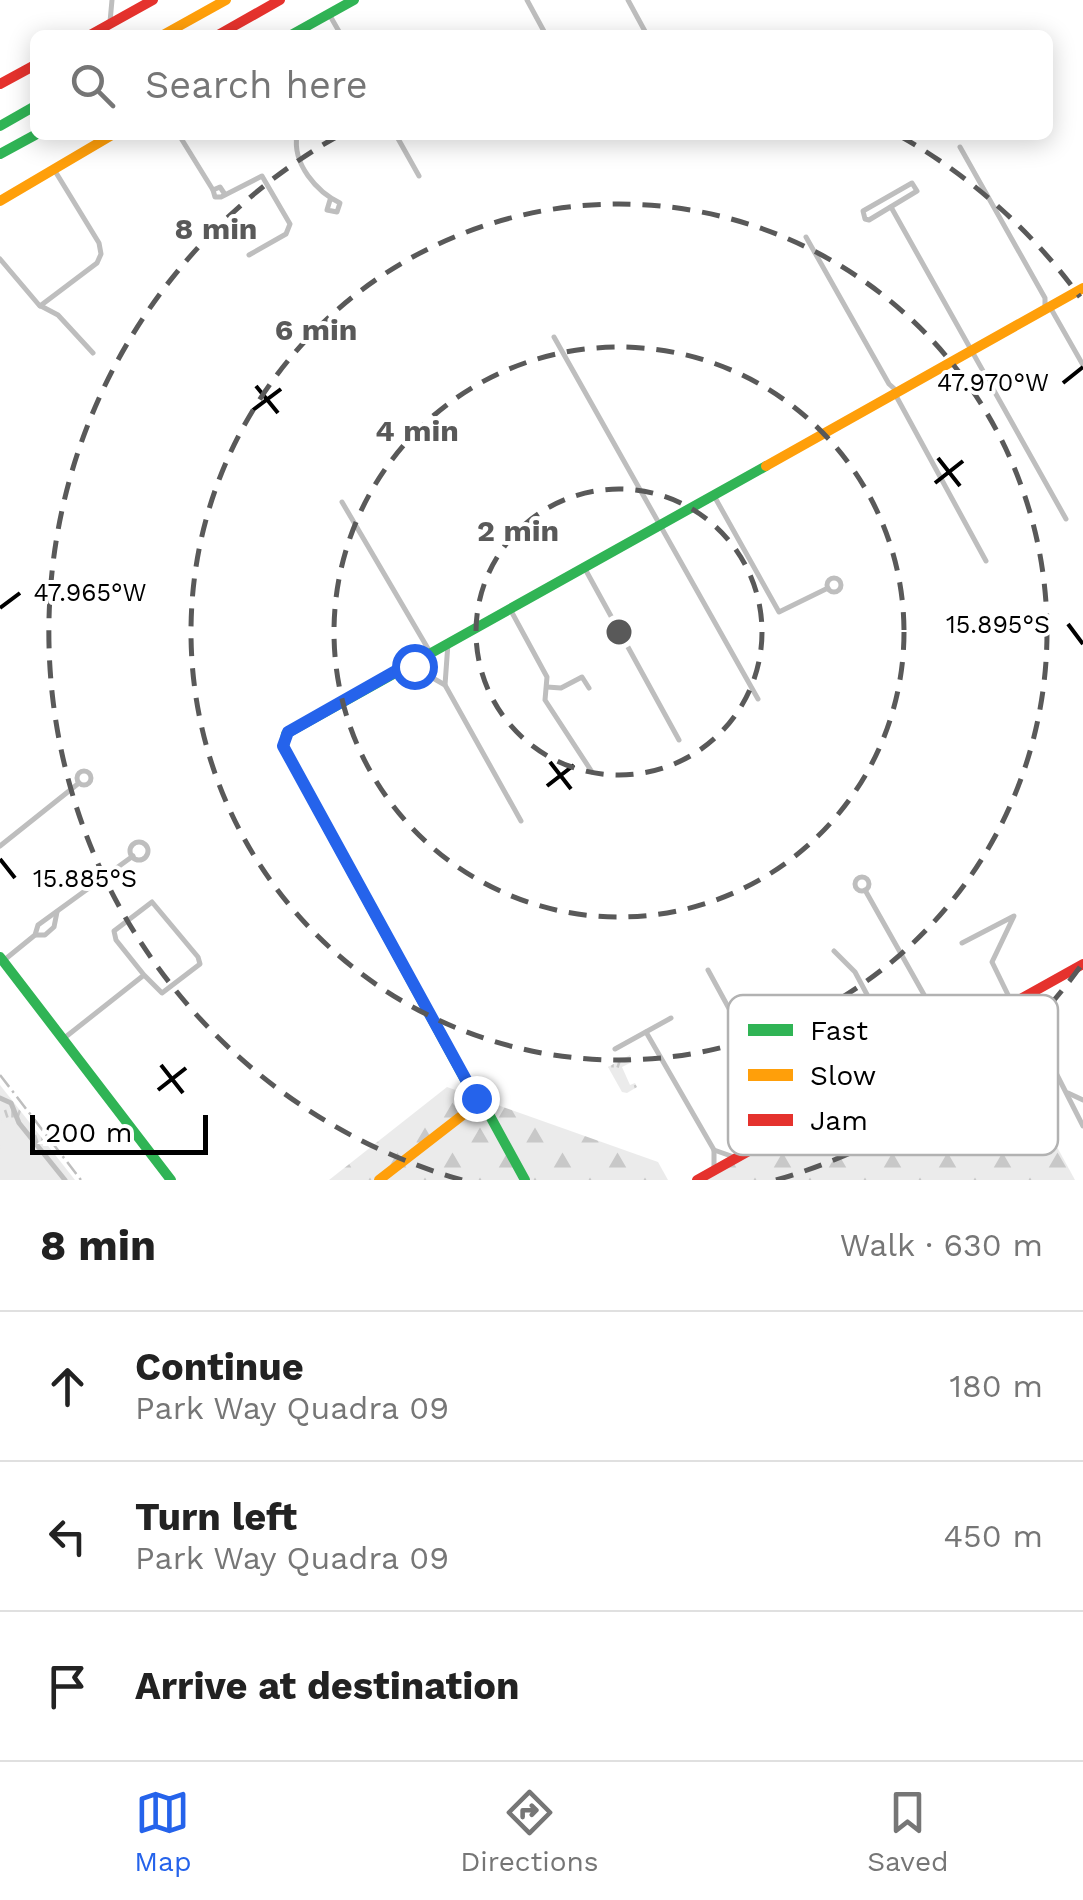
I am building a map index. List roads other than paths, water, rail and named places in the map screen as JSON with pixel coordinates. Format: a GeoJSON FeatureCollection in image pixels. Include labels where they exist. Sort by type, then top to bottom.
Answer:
{"type":"FeatureCollection","features":[{"type":"Feature","properties":{"kind":"main road"},"geometry":{"type":"LineString","coordinates":[[99,30],[153,0]]}},
{"type":"Feature","properties":{"kind":"main road"},"geometry":{"type":"LineString","coordinates":[[171,30],[226,0]]}},
{"type":"Feature","properties":{"kind":"main road"},"geometry":{"type":"LineString","coordinates":[[227,30],[280,0]]}},
{"type":"Feature","properties":{"kind":"main road"},"geometry":{"type":"LineString","coordinates":[[300,30],[354,0]]}},
{"type":"Feature","properties":{"kind":"main road"},"geometry":{"type":"LineString","coordinates":[[0,84],[30,67]]}},
{"type":"Feature","properties":{"kind":"main road"},"geometry":{"type":"LineString","coordinates":[[0,126],[30,109]]}},
{"type":"Feature","properties":{"kind":"main road"},"geometry":{"type":"LineString","coordinates":[[0,154],[30,138]]}},
{"type":"Feature","properties":{"kind":"main road"},"geometry":{"type":"LineString","coordinates":[[0,201],[103,140]]}},
{"type":"Feature","properties":{"kind":"main road"},"geometry":{"type":"LineString","coordinates":[[524,1180],[283,746],[288,732],[1083,288]]}},
{"type":"Feature","properties":{"kind":"main road"},"geometry":{"type":"LineString","coordinates":[[2,959],[171,1180]]}},
{"type":"Feature","properties":{"kind":"main road"},"geometry":{"type":"LineString","coordinates":[[1027,995],[1083,964]]}},
{"type":"Feature","properties":{"kind":"main road"},"geometry":{"type":"LineString","coordinates":[[380,1180],[479,1102]]}},
{"type":"Feature","properties":{"kind":"main road"},"geometry":{"type":"LineString","coordinates":[[697,1180],[741,1155]]}},
{"type":"Feature","properties":{"kind":"street"},"geometry":{"type":"LineString","coordinates":[[110,24],[112,0]]}},
{"type":"Feature","properties":{"kind":"street"},"geometry":{"type":"LineString","coordinates":[[526,0],[543,30]]}},
{"type":"Feature","properties":{"kind":"street"},"geometry":{"type":"LineString","coordinates":[[628,0],[644,30]]}},
{"type":"Feature","properties":{"kind":"street"},"geometry":{"type":"LineString","coordinates":[[329,14],[338,30]]}},
{"type":"Feature","properties":{"kind":"street"},"geometry":{"type":"LineString","coordinates":[[182,140],[213,190],[220,187],[224,193],[262,176],[290,224],[286,234],[250,255]]}},
{"type":"Feature","properties":{"kind":"street"},"geometry":{"type":"LineString","coordinates":[[297,140],[296,153],[310,181],[330,200]]}},
{"type":"Feature","properties":{"kind":"street"},"geometry":{"type":"LineString","coordinates":[[399,140],[419,176]]}},
{"type":"Feature","properties":{"kind":"street"},"geometry":{"type":"LineString","coordinates":[[960,147],[1083,365]]}},
{"type":"Feature","properties":{"kind":"street"},"geometry":{"type":"LineString","coordinates":[[40,306],[97,264],[101,254],[99,243],[53,168]]}},
{"type":"Feature","properties":{"kind":"street"},"geometry":{"type":"LineString","coordinates":[[914,183],[918,191],[891,207],[868,221],[862,213],[914,183]]}},
{"type":"Feature","properties":{"kind":"street"},"geometry":{"type":"LineString","coordinates":[[891,207],[1066,519]]}},
{"type":"Feature","properties":{"kind":"street"},"geometry":{"type":"LineString","coordinates":[[806,237],[986,561]]}},
{"type":"Feature","properties":{"kind":"street"},"geometry":{"type":"LineString","coordinates":[[0,259],[40,306],[58,314],[93,352]]}},
{"type":"Feature","properties":{"kind":"street"},"geometry":{"type":"LineString","coordinates":[[554,337],[758,699]]}},
{"type":"Feature","properties":{"kind":"street"},"geometry":{"type":"LineString","coordinates":[[713,494],[777,610],[784,612],[828,588]]}},
{"type":"Feature","properties":{"kind":"street"},"geometry":{"type":"LineString","coordinates":[[342,502],[430,652]]}},
{"type":"Feature","properties":{"kind":"street"},"geometry":{"type":"LineString","coordinates":[[584,566],[679,740]]}},
{"type":"Feature","properties":{"kind":"street"},"geometry":{"type":"LineString","coordinates":[[510,608],[545,671],[545,700],[592,772]]}},
{"type":"Feature","properties":{"kind":"street"},"geometry":{"type":"LineString","coordinates":[[448,642],[445,684],[521,822]]}},
{"type":"Feature","properties":{"kind":"street"},"geometry":{"type":"LineString","coordinates":[[408,664],[445,684]]}},
{"type":"Feature","properties":{"kind":"street"},"geometry":{"type":"LineString","coordinates":[[432,675],[444,668]]}},
{"type":"Feature","properties":{"kind":"street"},"geometry":{"type":"LineString","coordinates":[[546,687],[561,688],[582,677],[589,688]]}},
{"type":"Feature","properties":{"kind":"street"},"geometry":{"type":"LineString","coordinates":[[0,846],[78,783]]}},
{"type":"Feature","properties":{"kind":"street"},"geometry":{"type":"LineString","coordinates":[[35,935],[38,924],[133,856]]}},
{"type":"Feature","properties":{"kind":"street"},"geometry":{"type":"LineString","coordinates":[[865,890],[924,995]]}},
{"type":"Feature","properties":{"kind":"street"},"geometry":{"type":"LineString","coordinates":[[152,902],[200,961],[197,968],[162,993],[144,975],[116,940],[114,931],[152,902]]}},
{"type":"Feature","properties":{"kind":"street"},"geometry":{"type":"LineString","coordinates":[[2,959],[35,935],[45,935],[54,926],[57,912]]}},
{"type":"Feature","properties":{"kind":"street"},"geometry":{"type":"LineString","coordinates":[[962,943],[1014,916],[992,962],[1015,995]]}},
{"type":"Feature","properties":{"kind":"street"},"geometry":{"type":"LineString","coordinates":[[834,951],[855,972],[867,995]]}},
{"type":"Feature","properties":{"kind":"street"},"geometry":{"type":"LineString","coordinates":[[708,970],[728,1007]]}},
{"type":"Feature","properties":{"kind":"street"},"geometry":{"type":"LineString","coordinates":[[63,1039],[144,975]]}},
{"type":"Feature","properties":{"kind":"street"},"geometry":{"type":"LineString","coordinates":[[616,1049],[671,1018]]}},
{"type":"Feature","properties":{"kind":"street"},"geometry":{"type":"LineString","coordinates":[[646,1032],[714,1150],[714,1171]]}},
{"type":"Feature","properties":{"kind":"street"},"geometry":{"type":"LineString","coordinates":[[1058,1077],[1083,1126]]}},
{"type":"Feature","properties":{"kind":"street"},"geometry":{"type":"LineString","coordinates":[[1065,1092],[1083,1100]]}},
{"type":"Feature","properties":{"kind":"street"},"geometry":{"type":"LineString","coordinates":[[0,1098],[11,1103],[20,1123],[65,1180]]}},
{"type":"Feature","properties":{"kind":"street"},"geometry":{"type":"LineString","coordinates":[[714,1150],[736,1158]]}},
{"type":"Feature","properties":{"kind":"railway"},"geometry":{"type":"LineString","coordinates":[[0,1075],[81,1180]]}}]}
